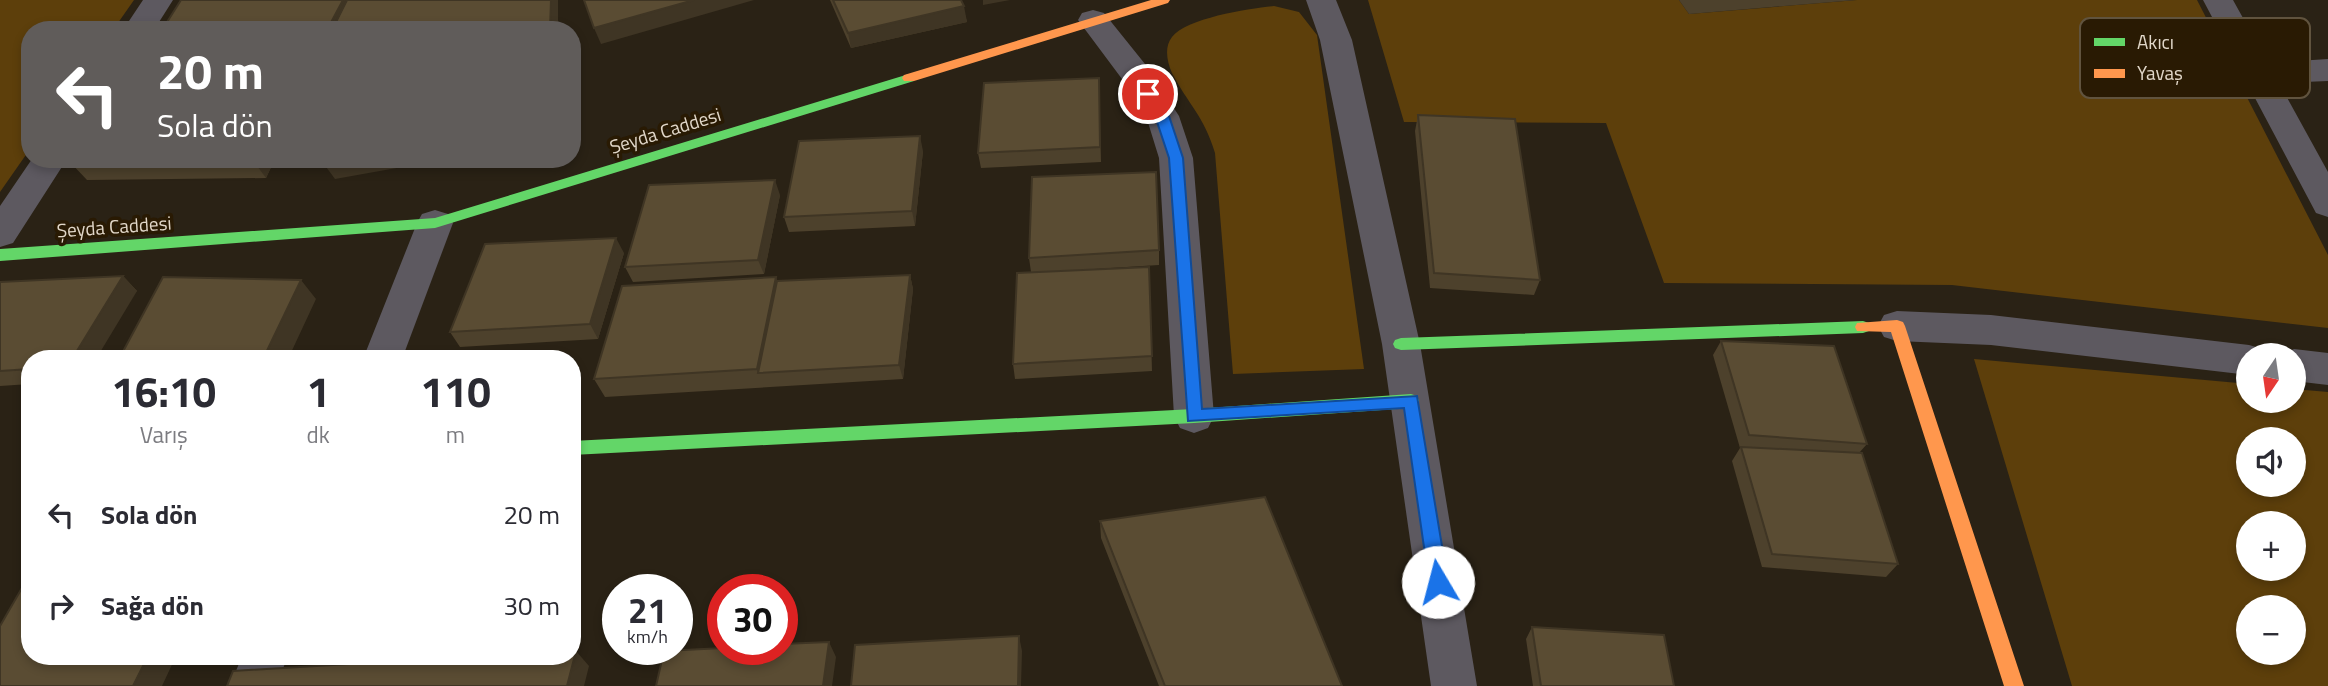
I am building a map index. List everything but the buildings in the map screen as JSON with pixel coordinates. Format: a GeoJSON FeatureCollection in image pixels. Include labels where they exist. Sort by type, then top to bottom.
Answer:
{"type":"FeatureCollection","features":[{"type":"Feature","properties":{"kind":"street"},"geometry":{"type":"LineString","coordinates":[[144,21],[158,0]]}},
{"type":"Feature","properties":{"kind":"street","name":"Şeyda Caddesi"},"geometry":{"type":"LineString","coordinates":[[0,255],[435,223],[1164,0]]}},
{"type":"Feature","properties":{"kind":"street"},"geometry":{"type":"LineString","coordinates":[[1321,0],[1336,40],[1401,344],[1454,686]]}},
{"type":"Feature","properties":{"kind":"street"},"geometry":{"type":"LineString","coordinates":[[2218,0],[2228,18]]}},
{"type":"Feature","properties":{"kind":"street"},"geometry":{"type":"LineString","coordinates":[[1093,20],[1134,72],[1162,116],[1176,158],[1194,416]]}},
{"type":"Feature","properties":{"kind":"street"},"geometry":{"type":"LineString","coordinates":[[2310,71],[2328,70]]}},
{"type":"Feature","properties":{"kind":"street"},"geometry":{"type":"LineString","coordinates":[[2271,98],[2328,204]]}},
{"type":"Feature","properties":{"kind":"street"},"geometry":{"type":"LineString","coordinates":[[0,234],[44,168]]}},
{"type":"Feature","properties":{"kind":"street"},"geometry":{"type":"LineString","coordinates":[[386,350],[435,223]]}},
{"type":"Feature","properties":{"kind":"street"},"geometry":{"type":"LineString","coordinates":[[1401,344],[1897,326],[1991,330],[2236,358]]}},
{"type":"Feature","properties":{"kind":"street"},"geometry":{"type":"LineString","coordinates":[[1897,326],[2014,686]]}},
{"type":"Feature","properties":{"kind":"street"},"geometry":{"type":"LineString","coordinates":[[2306,366],[2328,369]]}},
{"type":"Feature","properties":{"kind":"street"},"geometry":{"type":"LineString","coordinates":[[581,448],[1194,416],[1411,401]]}},
{"type":"Feature","properties":{"kind":"street"},"geometry":{"type":"LineString","coordinates":[[253,686],[261,665]]}},
{"type":"Feature","properties":{"kind":"shaded area"},"geometry":{"type":"Polygon","coordinates":[[[0,0],[134,0],[119,21],[21,21],[21,162],[0,192],[0,0]]]}},
{"type":"Feature","properties":{"kind":"shaded area"},"geometry":{"type":"Polygon","coordinates":[[[1368,0],[1679,0],[1689,14],[1857,0],[2197,0],[2206,18],[2080,18],[2080,98],[2247,98],[2328,255],[2328,328],[1952,285],[1664,283],[1606,123],[1404,122],[1368,0]]]}},
{"type":"Feature","properties":{"kind":"shaded area"},"geometry":{"type":"Polygon","coordinates":[[[1274,6],[1299,12],[1317,35],[1364,369],[1233,374],[1215,153],[1201,120],[1172,73],[1167,50],[1172,37],[1191,24],[1220,15],[1274,6]]]}},
{"type":"Feature","properties":{"kind":"shaded area"},"geometry":{"type":"Polygon","coordinates":[[[1974,359],[2236,383],[2236,413],[2306,413],[2306,390],[2328,392],[2328,686],[2072,686],[1974,359]]]}},
{"type":"Feature","properties":{"kind":"traffic: fast"},"geometry":{"type":"LineString","coordinates":[[0,255],[435,223],[909,78]]}},
{"type":"Feature","properties":{"kind":"traffic: fast"},"geometry":{"type":"LineString","coordinates":[[1401,344],[1863,327]]}},
{"type":"Feature","properties":{"kind":"traffic: fast"},"geometry":{"type":"LineString","coordinates":[[581,448],[1194,416],[1411,401]]}},
{"type":"Feature","properties":{"kind":"traffic: slow"},"geometry":{"type":"LineString","coordinates":[[909,78],[1164,0]]}},
{"type":"Feature","properties":{"kind":"traffic: slow"},"geometry":{"type":"LineString","coordinates":[[1863,327],[1897,326],[2014,686]]}},
{"type":"Feature","properties":{"kind":"route"},"geometry":{"type":"LineString","coordinates":[[1148,94],[1162,116],[1176,158],[1181,199],[1194,416],[1411,401],[1438,582]]}}]}
